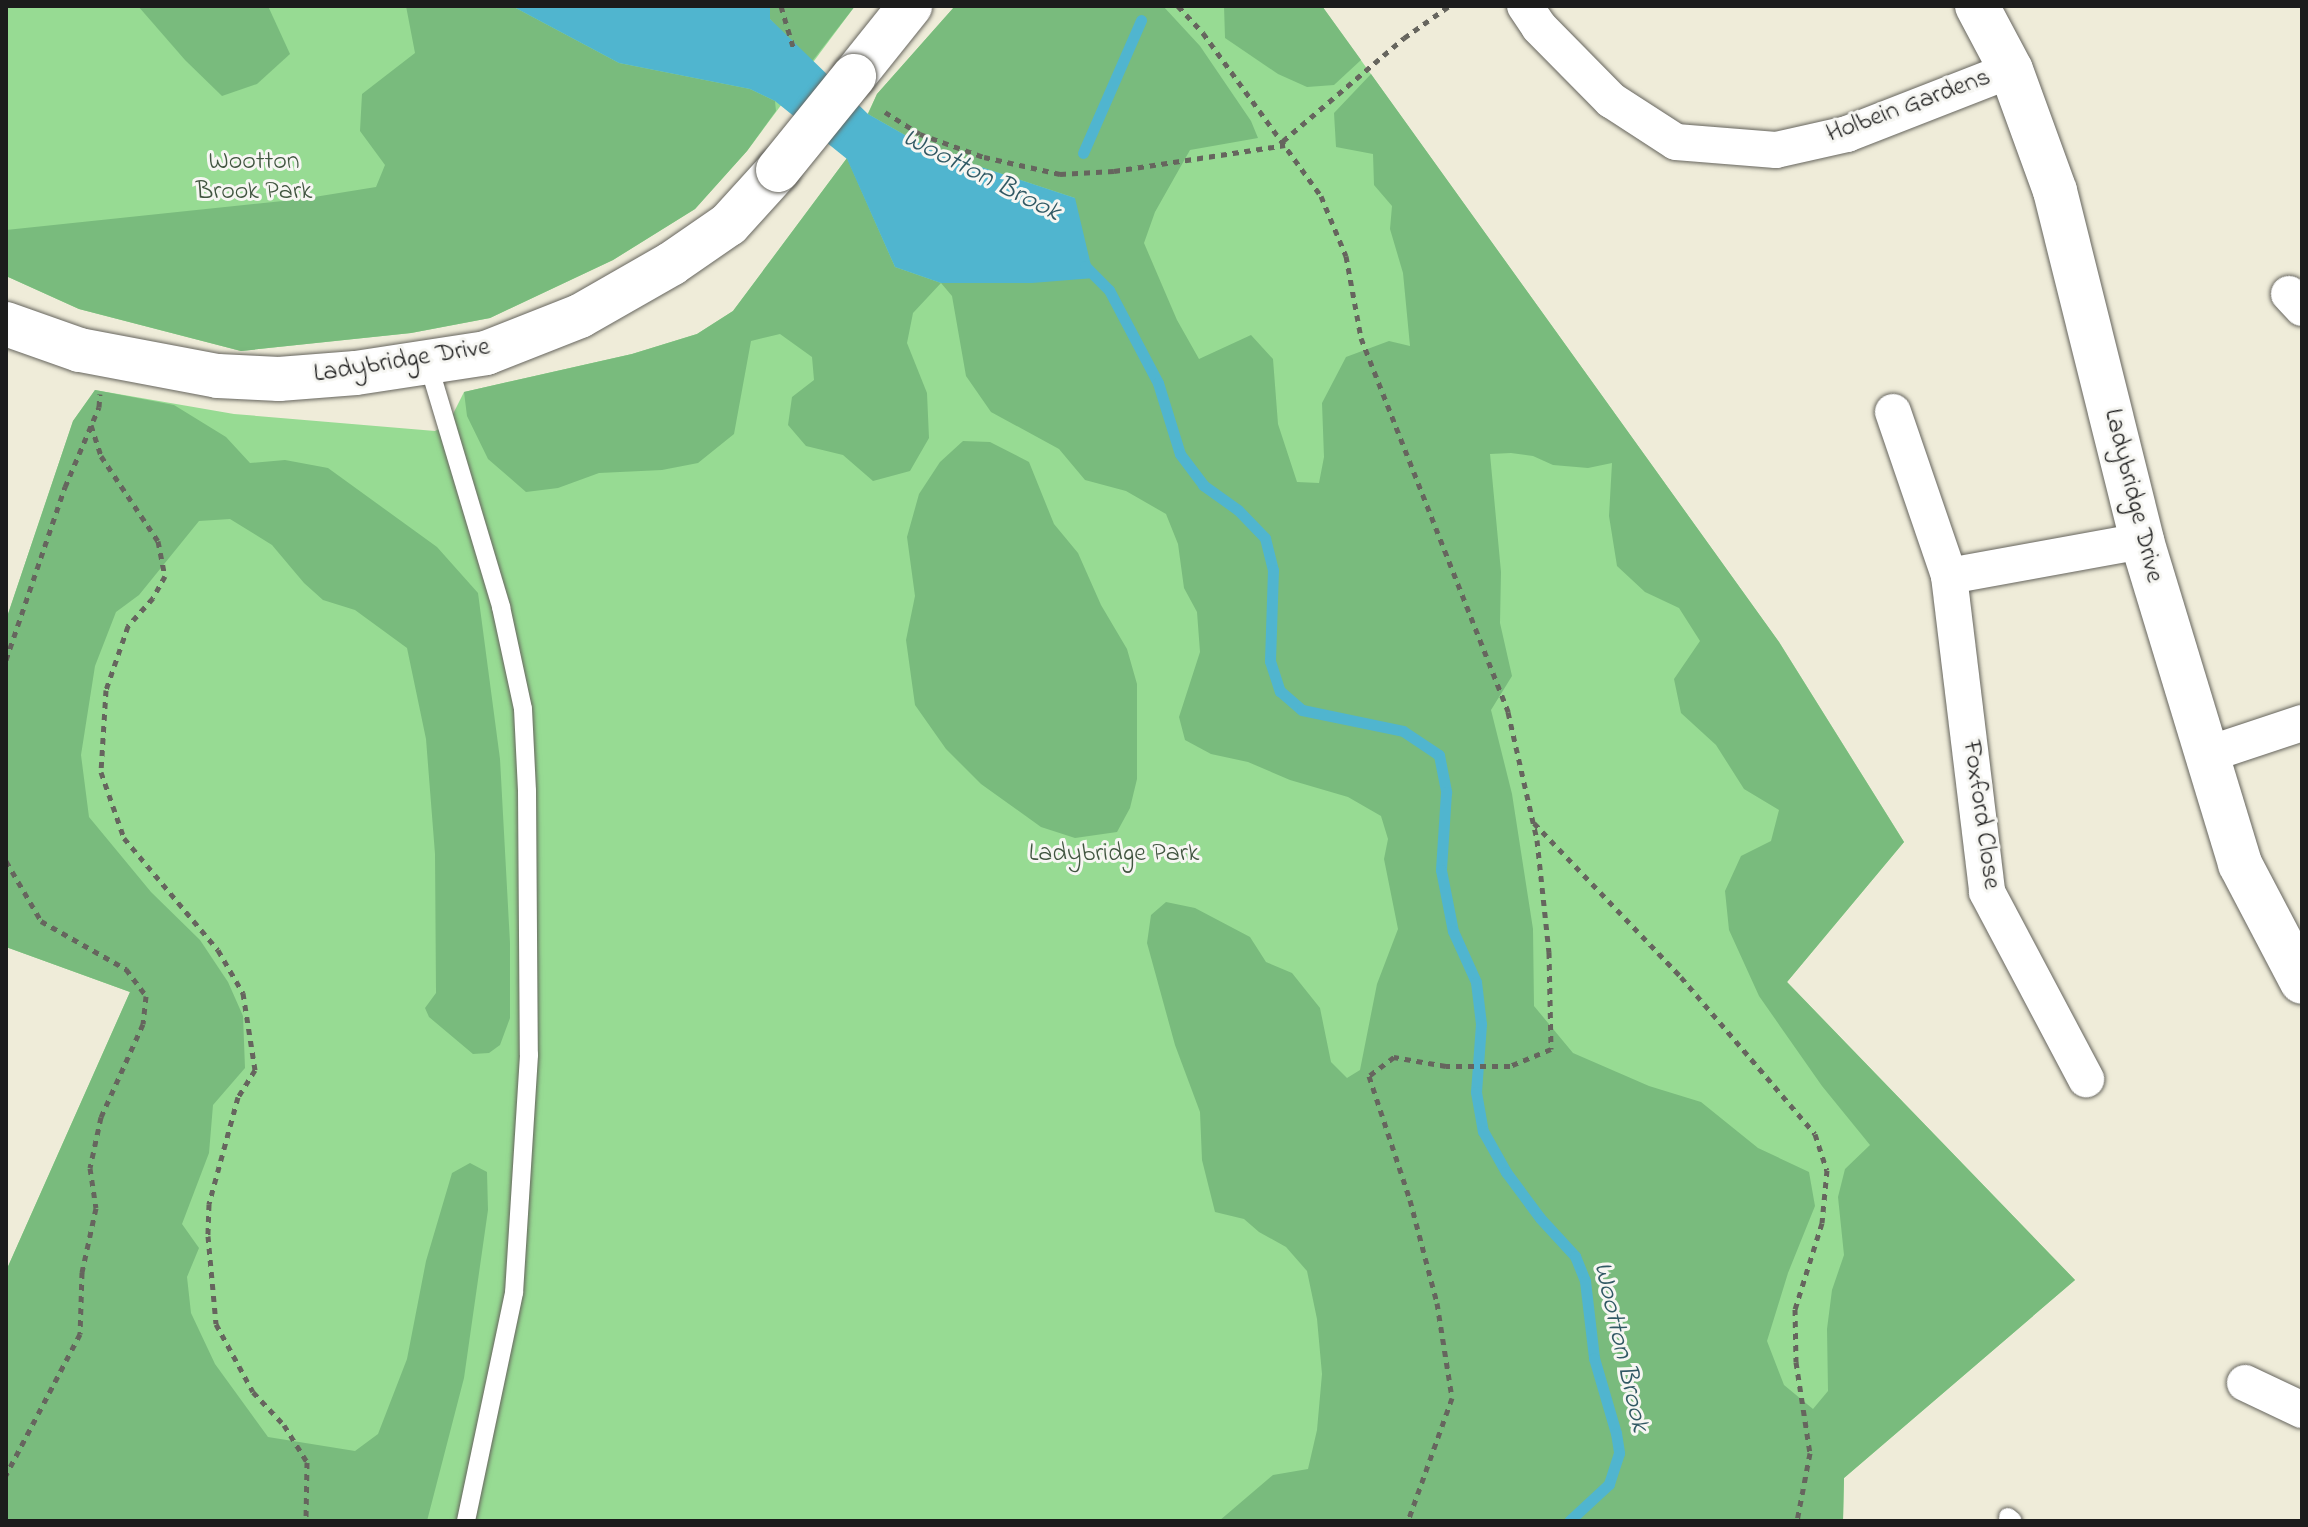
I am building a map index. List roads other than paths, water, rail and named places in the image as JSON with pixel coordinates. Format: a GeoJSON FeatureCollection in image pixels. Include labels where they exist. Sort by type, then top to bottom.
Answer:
{"type":"FeatureCollection","features":[{"type":"Feature","properties":{"kind":"street","name":"Ladybridge Drive"},"geometry":{"type":"LineString","coordinates":[[6,324],[80,350],[218,376],[279,379],[356,373],[486,353],[580,316],[671,264],[729,224],[778,170],[910,6]]}},
{"type":"Feature","properties":{"kind":"street","name":"Holbein Gardens"},"geometry":{"type":"LineString","coordinates":[[1525,6],[1539,27],[1611,100],[1676,142],[1776,150],[1847,134],[2011,70]]}},
{"type":"Feature","properties":{"kind":"street","name":"Ladybridge Drive"},"geometry":{"type":"LineString","coordinates":[[1977,6],[2011,70],[2055,191],[2142,541],[2240,864],[2302,982]]}},
{"type":"Feature","properties":{"kind":"street","name":"Foxford Close"},"geometry":{"type":"LineString","coordinates":[[1893,412],[1949,576],[1987,892],[2086,1079]]}},
{"type":"Feature","properties":{"kind":"street"},"geometry":{"type":"LineString","coordinates":[[1949,576],[2142,541]]}},
{"type":"Feature","properties":{"kind":"street"},"geometry":{"type":"LineString","coordinates":[[2206,755],[2302,723]]}},
{"type":"Feature","properties":{"kind":"street"},"geometry":{"type":"LineString","coordinates":[[2245,1383],[2302,1410]]}},
{"type":"Feature","properties":{"kind":"lane"},"geometry":{"type":"LineString","coordinates":[[428,361],[501,607],[523,709],[527,791],[529,1055],[514,1293],[466,1521]]}},
{"type":"Feature","properties":{"kind":"water"},"geometry":{"type":"Polygon","coordinates":[[[512,6],[770,6],[770,19],[868,114],[933,151],[1075,198],[1094,278],[1032,283],[941,283],[895,267],[847,159],[775,101],[750,89],[619,63],[512,6]]]}},
{"type":"Feature","properties":{"kind":"waterway"},"geometry":{"type":"LineString","coordinates":[[1083,153],[1141,20]]}},
{"type":"Feature","properties":{"kind":"waterway","name":"Wootton Brook"},"geometry":{"type":"LineString","coordinates":[[1085,266],[1109,290],[1158,383],[1180,454],[1203,485],[1238,510],[1265,538],[1273,570],[1270,661],[1280,691],[1302,710],[1403,731],[1439,755],[1446,792],[1441,870],[1453,931],[1476,982],[1481,1024],[1476,1092],[1483,1131],[1506,1172],[1540,1218],[1575,1256],[1585,1281],[1594,1358],[1616,1433],[1619,1453],[1609,1484],[1569,1521]]}},
{"type":"Feature","properties":{"kind":"park label","name":"Wootton Brook Park"},"geometry":{"type":"Point","coordinates":[254,178]}},
{"type":"Feature","properties":{"kind":"park label","name":"Ladybridge Park"},"geometry":{"type":"Point","coordinates":[1114,855]}}]}
